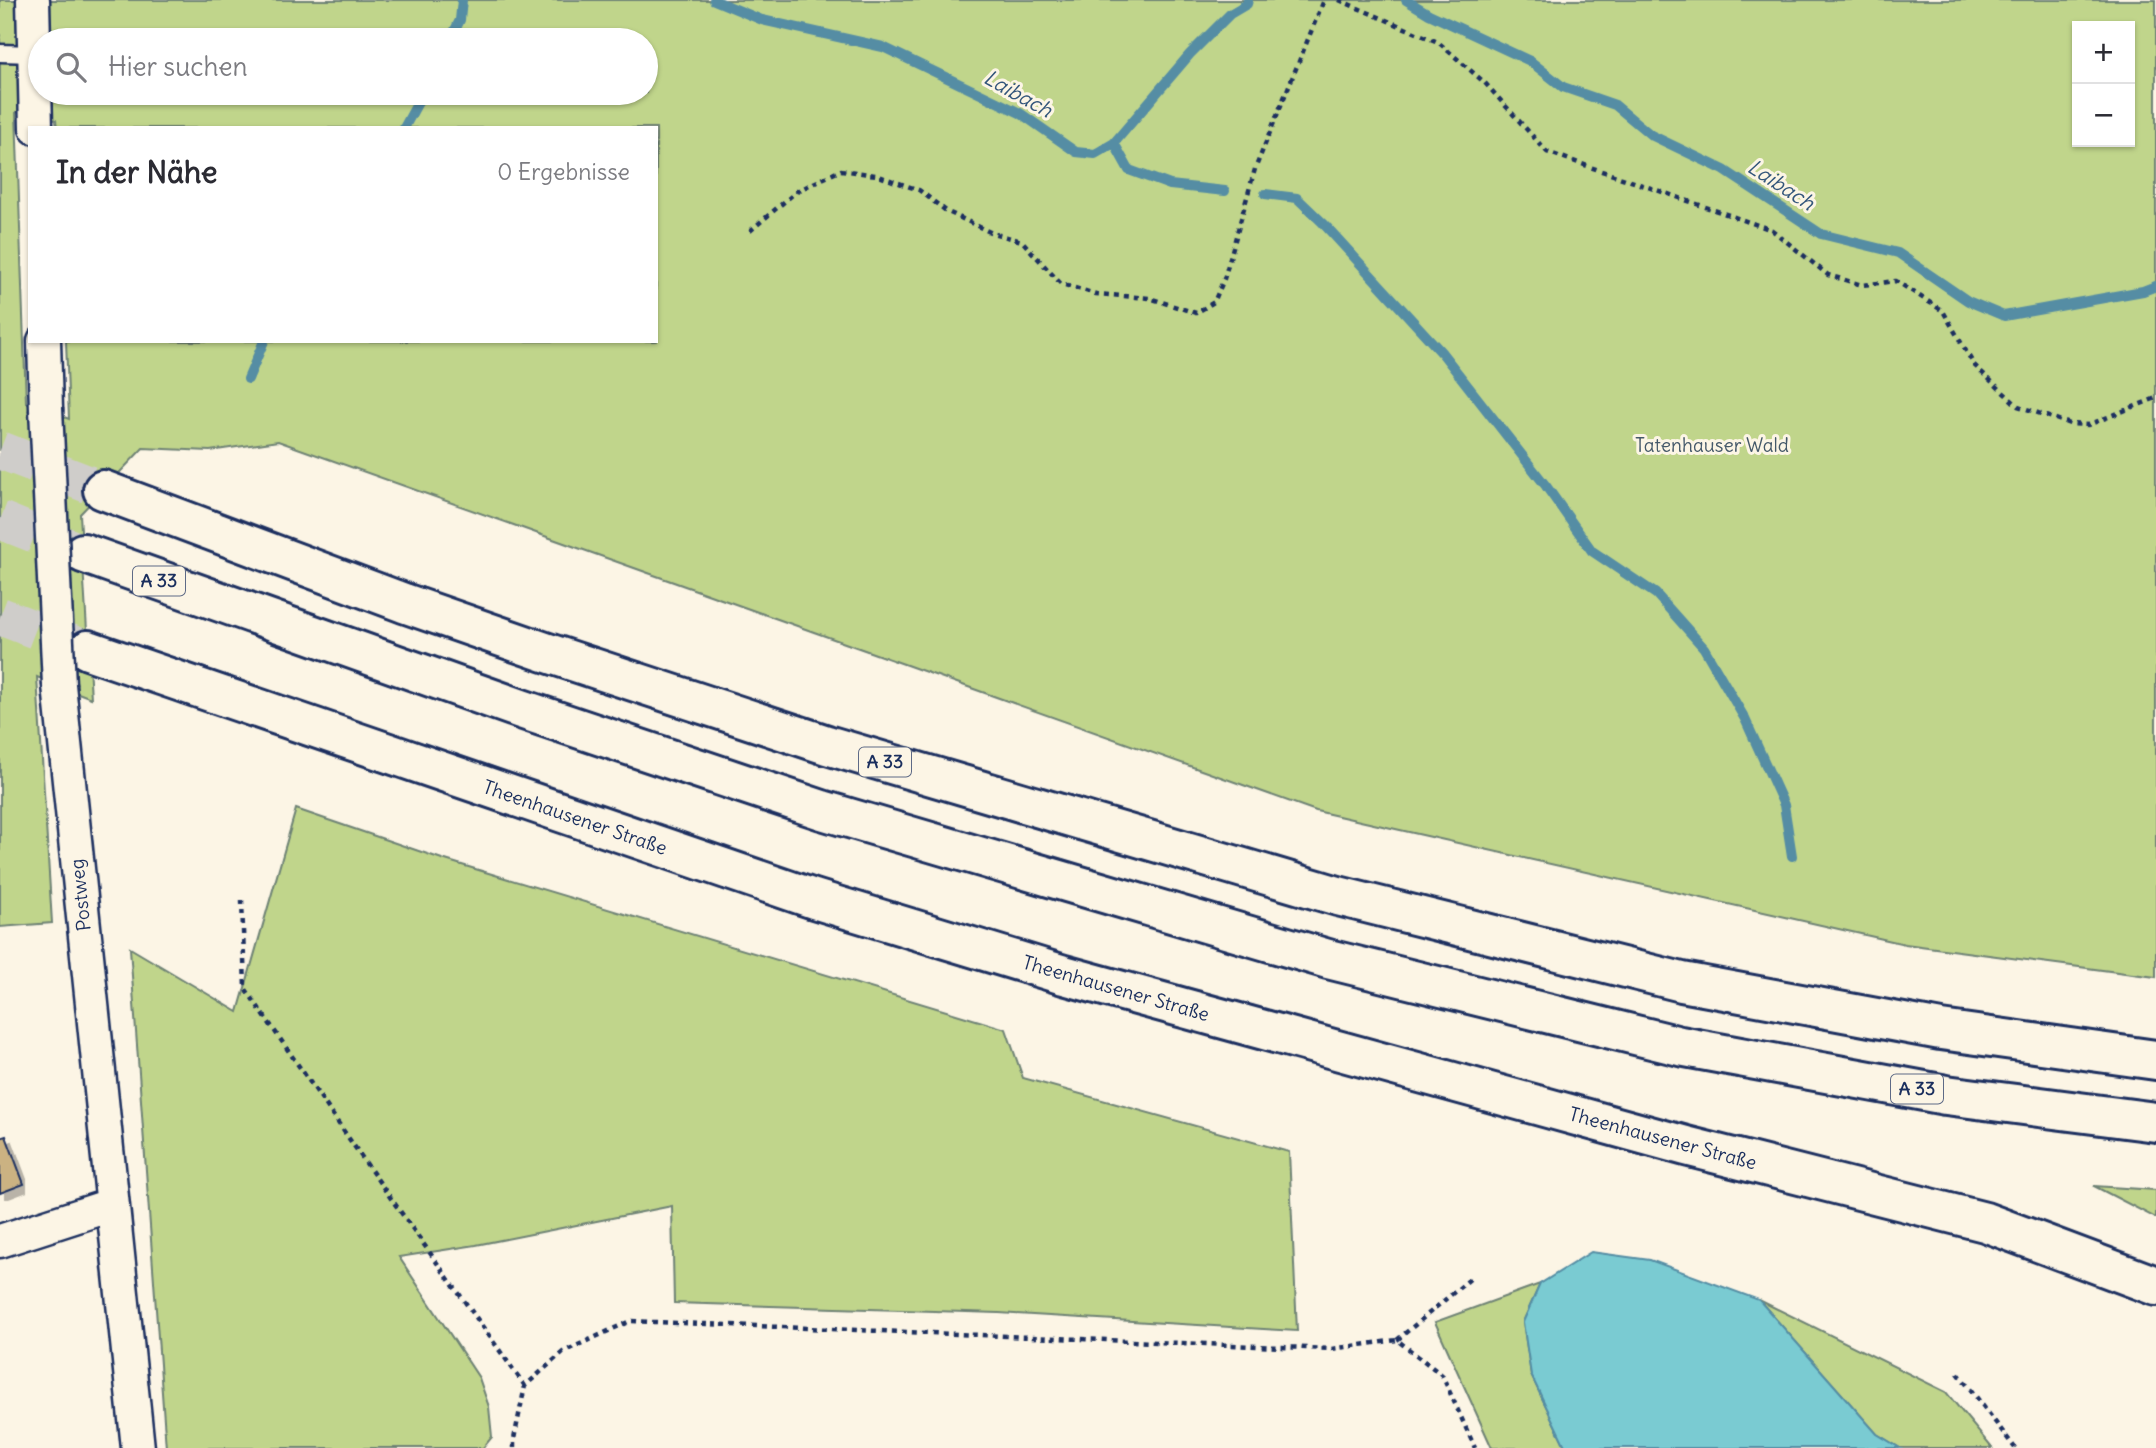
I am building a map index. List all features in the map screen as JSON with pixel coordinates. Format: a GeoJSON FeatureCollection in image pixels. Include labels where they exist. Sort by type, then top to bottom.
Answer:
{"type":"FeatureCollection","features":[{"type":"Feature","properties":{"kind":"main road","name":"A 33"},"geometry":{"type":"LineString","coordinates":[[103,490],[404,603],[827,745],[1338,896],[1682,982],[1941,1030],[2156,1060]]}},
{"type":"Feature","properties":{"kind":"main road","name":"A 33"},"geometry":{"type":"LineString","coordinates":[[83,553],[521,709],[822,810],[1328,959],[1680,1046],[1946,1095],[2156,1122]]}},
{"type":"Feature","properties":{"kind":"main road","name":"Theenhausener Straße"},"geometry":{"type":"LineString","coordinates":[[88,650],[814,899],[1064,975],[1673,1142],[1985,1222],[2156,1286]]}},
{"type":"Feature","properties":{"kind":"street"},"geometry":{"type":"LineString","coordinates":[[33,0],[33,28]]}},
{"type":"Feature","properties":{"kind":"street"},"geometry":{"type":"LineString","coordinates":[[35,105],[36,126]]}},
{"type":"Feature","properties":{"kind":"street","name":"Postweg"},"geometry":{"type":"LineString","coordinates":[[44,343],[59,685],[138,1448]]}},
{"type":"Feature","properties":{"kind":"street"},"geometry":{"type":"LineString","coordinates":[[0,1241],[111,1205]]}},
{"type":"Feature","properties":{"kind":"lane"},"geometry":{"type":"LineString","coordinates":[[0,53],[28,54]]}},
{"type":"Feature","properties":{"kind":"path"},"geometry":{"type":"LineString","coordinates":[[750,231],[797,191],[841,170],[876,175],[919,190],[946,211],[992,233],[1022,241],[1061,284],[1096,294],[1149,298],[1196,313],[1214,302],[1224,279],[1255,169],[1324,0]]}},
{"type":"Feature","properties":{"kind":"path"},"geometry":{"type":"LineString","coordinates":[[1339,0],[1438,42],[1485,83],[1547,152],[1772,230],[1828,275],[1862,285],[1896,281],[1942,311],[1974,366],[2018,405],[2070,424],[2088,425],[2156,398]]}},
{"type":"Feature","properties":{"kind":"path"},"geometry":{"type":"LineString","coordinates":[[242,900],[245,988],[362,1158],[525,1386]]}},
{"type":"Feature","properties":{"kind":"path"},"geometry":{"type":"LineString","coordinates":[[514,1448],[525,1386],[563,1352],[630,1321],[1331,1349],[1397,1340],[1471,1278]]}},
{"type":"Feature","properties":{"kind":"path"},"geometry":{"type":"LineString","coordinates":[[1397,1340],[1442,1375],[1475,1448]]}},
{"type":"Feature","properties":{"kind":"path"},"geometry":{"type":"LineString","coordinates":[[1958,1373],[2015,1448]]}},
{"type":"Feature","properties":{"kind":"green space","name":"Tatenhauser Wald"},"geometry":{"type":"Polygon","coordinates":[[[0,0],[2156,0],[2156,977],[1905,944],[1316,811],[278,441],[210,451],[143,448],[80,514],[91,698],[37,677],[52,923],[0,927],[0,0]]]}},
{"type":"Feature","properties":{"kind":"green space"},"geometry":{"type":"Polygon","coordinates":[[[296,809],[442,859],[1006,1029],[1023,1078],[1289,1152],[1297,1331],[999,1313],[674,1303],[672,1206],[476,1245],[399,1257],[479,1378],[489,1407],[492,1437],[483,1448],[166,1448],[130,948],[238,1012],[296,809]]]}},
{"type":"Feature","properties":{"kind":"green space"},"geometry":{"type":"Polygon","coordinates":[[[2094,1186],[2156,1190],[2156,1218],[2094,1186]]]}},
{"type":"Feature","properties":{"kind":"green space"},"geometry":{"type":"Polygon","coordinates":[[[1540,1284],[1523,1322],[1531,1375],[1566,1448],[1492,1448],[1435,1322],[1540,1284]]]}},
{"type":"Feature","properties":{"kind":"green space"},"geometry":{"type":"Polygon","coordinates":[[[1759,1300],[1946,1392],[1992,1448],[1900,1448],[1877,1434],[1759,1300]]]}},
{"type":"Feature","properties":{"kind":"water"},"geometry":{"type":"Polygon","coordinates":[[[1591,1252],[1650,1260],[1759,1300],[1877,1434],[1900,1448],[1566,1448],[1531,1375],[1523,1322],[1540,1284],[1591,1252]]]}},
{"type":"Feature","properties":{"kind":"building"},"geometry":{"type":"Polygon","coordinates":[[[6,1136],[24,1184],[0,1193],[0,1138],[6,1136]]]}},
{"type":"Feature","properties":{"kind":"waterway"},"geometry":{"type":"LineString","coordinates":[[456,28],[460,20],[462,0]]}},
{"type":"Feature","properties":{"kind":"waterway","name":"Laibach"},"geometry":{"type":"LineString","coordinates":[[714,0],[762,20],[883,47],[1020,113],[1076,152],[1095,154],[1114,143],[1190,54],[1230,14],[1247,4],[1248,0]]}},
{"type":"Feature","properties":{"kind":"waterway","name":"Laibach"},"geometry":{"type":"LineString","coordinates":[[1406,0],[1429,14],[1530,61],[1563,87],[1615,105],[1651,135],[1724,170],[1821,234],[1898,253],[1968,301],[2004,316],[2143,291],[2156,286]]}},
{"type":"Feature","properties":{"kind":"waterway"},"geometry":{"type":"LineString","coordinates":[[405,126],[416,105]]}},
{"type":"Feature","properties":{"kind":"waterway"},"geometry":{"type":"LineString","coordinates":[[1114,143],[1129,170],[1170,185],[1225,191]]}},
{"type":"Feature","properties":{"kind":"waterway"},"geometry":{"type":"LineString","coordinates":[[1265,194],[1297,198],[1323,223],[1442,353],[1546,486],[1592,551],[1656,594],[1704,648],[1745,719],[1784,805],[1792,856]]}},
{"type":"Feature","properties":{"kind":"waterway"},"geometry":{"type":"LineString","coordinates":[[248,379],[263,343]]}},
{"type":"Feature","properties":{"kind":"tunnel"},"geometry":{"type":"LineString","coordinates":[[0,450],[103,490]]}},
{"type":"Feature","properties":{"kind":"tunnel"},"geometry":{"type":"LineString","coordinates":[[0,520],[83,553]]}},
{"type":"Feature","properties":{"kind":"tunnel"},"geometry":{"type":"LineString","coordinates":[[0,616],[88,650]]}}]}
